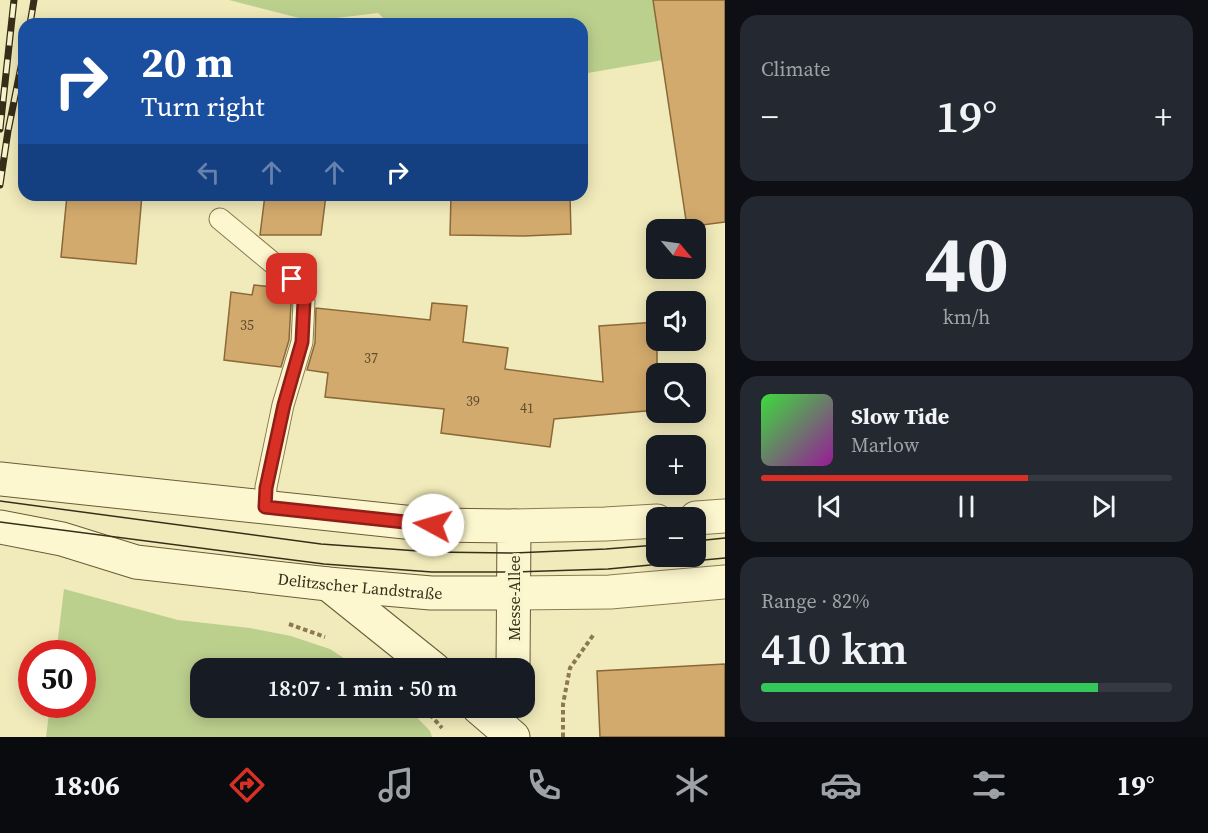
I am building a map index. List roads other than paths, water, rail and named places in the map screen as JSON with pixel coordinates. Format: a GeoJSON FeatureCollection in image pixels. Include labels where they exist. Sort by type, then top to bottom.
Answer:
{"type":"FeatureCollection","features":[{"type":"Feature","properties":{"kind":"main road"},"geometry":{"type":"LineString","coordinates":[[0,479],[433,525],[514,526],[646,521]]}},
{"type":"Feature","properties":{"kind":"main road"},"geometry":{"type":"LineString","coordinates":[[706,517],[725,516]]}},
{"type":"Feature","properties":{"kind":"main road","name":"Messe-Allee"},"geometry":{"type":"LineString","coordinates":[[513,658],[514,526]]}},
{"type":"Feature","properties":{"kind":"main road","name":"Delitzscher Landstraße"},"geometry":{"type":"LineString","coordinates":[[0,527],[62,539],[136,562],[328,584],[431,593],[610,592],[725,582]]}},
{"type":"Feature","properties":{"kind":"main road"},"geometry":{"type":"LineString","coordinates":[[328,584],[420,658]]}},
{"type":"Feature","properties":{"kind":"main road"},"geometry":{"type":"LineString","coordinates":[[491,718],[514,737]]}},
{"type":"Feature","properties":{"kind":"main road"},"geometry":{"type":"LineString","coordinates":[[514,718],[514,737]]}},
{"type":"Feature","properties":{"kind":"lane"},"geometry":{"type":"LineString","coordinates":[[220,219],[292,279],[304,301],[302,342],[284,405],[266,488],[265,507]]}},
{"type":"Feature","properties":{"kind":"tram line"},"geometry":{"type":"LineString","coordinates":[[0,501],[321,544],[432,552],[514,553],[646,546]]}},
{"type":"Feature","properties":{"kind":"tram line"},"geometry":{"type":"LineString","coordinates":[[0,522],[324,564],[432,572],[608,569],[725,558]]}},
{"type":"Feature","properties":{"kind":"tram line"},"geometry":{"type":"LineString","coordinates":[[706,540],[725,538]]}},
{"type":"Feature","properties":{"kind":"railway"},"geometry":{"type":"LineString","coordinates":[[0,129],[14,0]]}},
{"type":"Feature","properties":{"kind":"railway"},"geometry":{"type":"LineString","coordinates":[[31,18],[34,0]]}},
{"type":"Feature","properties":{"kind":"railway"},"geometry":{"type":"LineString","coordinates":[[0,185],[18,82]]}}]}
